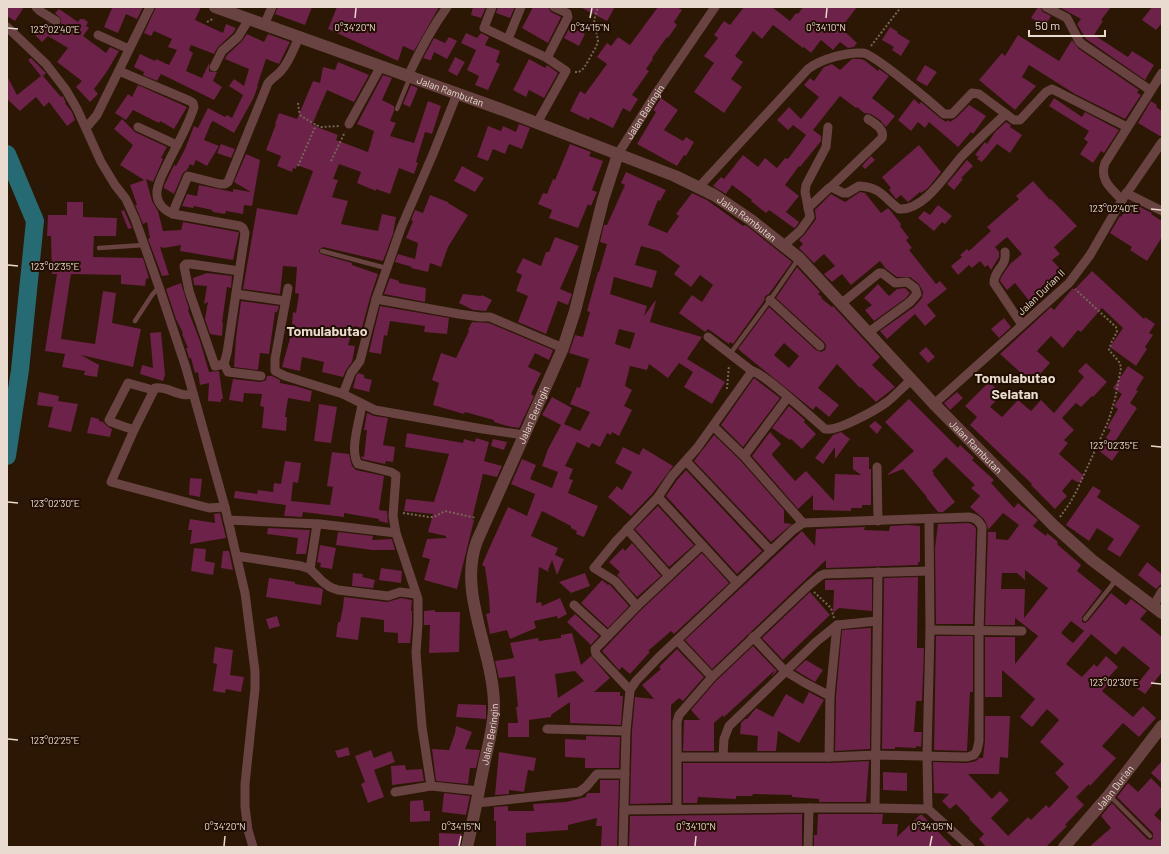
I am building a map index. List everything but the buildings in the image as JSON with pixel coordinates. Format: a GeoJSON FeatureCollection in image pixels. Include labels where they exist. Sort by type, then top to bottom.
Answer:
{"type":"FeatureCollection","features":[{"type":"Feature","properties":{"kind":"street"},"geometry":{"type":"LineString","coordinates":[[36,7],[56,21]]}},
{"type":"Feature","properties":{"kind":"street"},"geometry":{"type":"LineString","coordinates":[[86,128],[97,115],[150,7]]}},
{"type":"Feature","properties":{"kind":"street"},"geometry":{"type":"LineString","coordinates":[[264,25],[272,7]]}},
{"type":"Feature","properties":{"kind":"street"},"geometry":{"type":"LineString","coordinates":[[409,77],[420,50],[436,22],[447,7]]}},
{"type":"Feature","properties":{"kind":"street"},"geometry":{"type":"LineString","coordinates":[[492,7],[484,28],[547,58],[566,71],[536,123]]}},
{"type":"Feature","properties":{"kind":"street"},"geometry":{"type":"LineString","coordinates":[[508,39],[521,7]]}},
{"type":"Feature","properties":{"kind":"street"},"geometry":{"type":"LineString","coordinates":[[547,58],[569,14],[554,7]]}},
{"type":"Feature","properties":{"kind":"street","name":"Jalan Beringin"},"geometry":{"type":"LineString","coordinates":[[467,847],[492,727],[494,706],[491,683],[474,606],[470,567],[474,548],[563,348],[575,311],[604,200],[618,154],[665,80],[715,7]]}},
{"type":"Feature","properties":{"kind":"street"},"geometry":{"type":"LineString","coordinates":[[1046,7],[1067,18],[1082,44],[1150,90]]}},
{"type":"Feature","properties":{"kind":"street","name":"Jalan Rambutan"},"geometry":{"type":"LineString","coordinates":[[222,8],[264,25],[381,66],[618,154],[675,176],[714,195],[751,220],[800,258],[934,404],[1052,525],[1092,560],[1158,610]]}},
{"type":"Feature","properties":{"kind":"street"},"geometry":{"type":"LineString","coordinates":[[214,67],[222,51],[238,38],[249,19]]}},
{"type":"Feature","properties":{"kind":"street"},"geometry":{"type":"LineString","coordinates":[[7,27],[34,52],[59,80],[73,101],[101,162],[115,185],[126,199],[177,338],[225,507],[245,594],[255,671],[255,689],[245,784],[246,815],[248,830],[253,847]]}},
{"type":"Feature","properties":{"kind":"street"},"geometry":{"type":"LineString","coordinates":[[98,35],[129,49]]}},
{"type":"Feature","properties":{"kind":"street"},"geometry":{"type":"LineString","coordinates":[[173,214],[188,176],[220,184],[225,184],[228,182],[268,83],[285,65],[299,37]]}},
{"type":"Feature","properties":{"kind":"street"},"geometry":{"type":"LineString","coordinates":[[699,187],[808,69],[825,59],[841,56],[865,53],[944,114],[952,114],[972,93],[979,94],[1014,120],[1020,120],[1046,92],[1052,89],[1127,127]]}},
{"type":"Feature","properties":{"kind":"street"},"geometry":{"type":"LineString","coordinates":[[349,124],[381,66]]}},
{"type":"Feature","properties":{"kind":"street"},"geometry":{"type":"LineString","coordinates":[[118,71],[193,103],[193,111],[161,177],[157,190],[157,197],[164,210],[173,214],[233,224],[243,228],[245,233],[227,353],[224,364],[228,372],[260,376]]}},
{"type":"Feature","properties":{"kind":"street"},"geometry":{"type":"LineString","coordinates":[[1161,77],[1150,90],[1103,169],[1105,180],[1124,196],[1162,211]]}},
{"type":"Feature","properties":{"kind":"street"},"geometry":{"type":"LineString","coordinates":[[343,394],[351,373],[360,361],[376,298],[386,268],[457,94]]}},
{"type":"Feature","properties":{"kind":"street"},"geometry":{"type":"LineString","coordinates":[[831,187],[843,193],[847,193],[860,186],[870,188],[884,194],[898,209],[910,208],[920,202],[937,187],[962,156],[1006,114]]}},
{"type":"Feature","properties":{"kind":"street"},"geometry":{"type":"LineString","coordinates":[[808,208],[823,192],[831,187],[882,138],[882,130],[868,119]]}},
{"type":"Feature","properties":{"kind":"street"},"geometry":{"type":"LineString","coordinates":[[138,127],[177,145]]}},
{"type":"Feature","properties":{"kind":"street"},"geometry":{"type":"LineString","coordinates":[[784,245],[793,238],[810,217],[805,192],[806,185],[826,147],[828,127]]}},
{"type":"Feature","properties":{"kind":"street","name":"Jalan Durian II"},"geometry":{"type":"LineString","coordinates":[[934,404],[1069,283],[1090,255],[1124,196],[1162,142]]}},
{"type":"Feature","properties":{"kind":"street"},"geometry":{"type":"LineString","coordinates":[[1005,252],[1006,258],[995,274],[994,283],[1022,325]]}},
{"type":"Feature","properties":{"kind":"street"},"geometry":{"type":"LineString","coordinates":[[224,364],[215,366],[213,362],[189,291],[184,266],[186,264],[192,264],[239,271]]}},
{"type":"Feature","properties":{"kind":"street"},"geometry":{"type":"LineString","coordinates":[[842,303],[880,273],[895,283],[906,282],[915,288],[917,294],[910,302],[869,332]]}},
{"type":"Feature","properties":{"kind":"street"},"geometry":{"type":"LineString","coordinates":[[288,288],[275,359],[275,371],[285,376],[343,394],[375,410],[524,435]]}},
{"type":"Feature","properties":{"kind":"street"},"geometry":{"type":"LineString","coordinates":[[236,294],[285,301]]}},
{"type":"Feature","properties":{"kind":"street"},"geometry":{"type":"LineString","coordinates":[[376,298],[459,314],[490,317],[563,348]]}},
{"type":"Feature","properties":{"kind":"street"},"geometry":{"type":"LineString","coordinates":[[770,300],[820,346]]}},
{"type":"Feature","properties":{"kind":"street"},"geometry":{"type":"LineString","coordinates":[[708,337],[788,397],[825,429],[830,430],[869,414],[887,402],[912,379]]}},
{"type":"Feature","properties":{"kind":"street"},"geometry":{"type":"LineString","coordinates":[[637,606],[615,580],[594,568],[627,529],[658,496],[672,476],[686,461],[713,426],[752,371]]}},
{"type":"Feature","properties":{"kind":"street"},"geometry":{"type":"LineString","coordinates":[[134,430],[111,422],[109,420],[112,412],[128,383],[153,390]]}},
{"type":"Feature","properties":{"kind":"street"},"geometry":{"type":"LineString","coordinates":[[193,394],[187,396],[157,387],[153,390],[111,482],[209,508],[225,507]]}},
{"type":"Feature","properties":{"kind":"street"},"geometry":{"type":"LineString","coordinates":[[744,456],[788,397]]}},
{"type":"Feature","properties":{"kind":"street"},"geometry":{"type":"LineString","coordinates":[[362,404],[357,432],[356,461],[362,466],[395,473],[396,477],[393,522],[416,594],[418,607],[416,653],[422,727],[430,786]]}},
{"type":"Feature","properties":{"kind":"street"},"geometry":{"type":"LineString","coordinates":[[713,426],[744,456],[802,523]]}},
{"type":"Feature","properties":{"kind":"street"},"geometry":{"type":"LineString","coordinates":[[686,461],[771,551]]}},
{"type":"Feature","properties":{"kind":"street"},"geometry":{"type":"LineString","coordinates":[[877,467],[878,521]]}},
{"type":"Feature","properties":{"kind":"street"},"geometry":{"type":"LineString","coordinates":[[658,496],[737,583]]}},
{"type":"Feature","properties":{"kind":"street"},"geometry":{"type":"LineString","coordinates":[[623,847],[626,731],[630,690],[643,674],[677,640],[793,530],[802,523],[969,517],[975,518],[979,521],[982,527],[979,632],[979,741],[978,750],[974,755],[967,757],[876,755],[829,757],[678,757]]}},
{"type":"Feature","properties":{"kind":"street"},"geometry":{"type":"LineString","coordinates":[[928,809],[927,756],[930,630],[929,519]]}},
{"type":"Feature","properties":{"kind":"street"},"geometry":{"type":"LineString","coordinates":[[228,520],[317,524],[396,533]]}},
{"type":"Feature","properties":{"kind":"street"},"geometry":{"type":"LineString","coordinates":[[310,569],[317,524]]}},
{"type":"Feature","properties":{"kind":"street"},"geometry":{"type":"LineString","coordinates":[[627,529],[669,576]]}},
{"type":"Feature","properties":{"kind":"street"},"geometry":{"type":"LineString","coordinates":[[630,690],[596,654],[595,649],[637,606],[702,545]]}},
{"type":"Feature","properties":{"kind":"street"},"geometry":{"type":"LineString","coordinates":[[237,556],[301,566],[310,569],[323,582],[338,590],[388,596],[400,592],[416,594]]}},
{"type":"Feature","properties":{"kind":"street"},"geometry":{"type":"LineString","coordinates":[[677,809],[677,722],[679,715],[712,677],[753,637],[808,586],[824,574],[929,571]]}},
{"type":"Feature","properties":{"kind":"street"},"geometry":{"type":"LineString","coordinates":[[875,808],[878,572]]}},
{"type":"Feature","properties":{"kind":"street"},"geometry":{"type":"LineString","coordinates":[[1158,610],[1162,591]]}},
{"type":"Feature","properties":{"kind":"street"},"geometry":{"type":"LineString","coordinates":[[574,605],[608,636]]}},
{"type":"Feature","properties":{"kind":"street"},"geometry":{"type":"LineString","coordinates":[[724,756],[724,739],[729,726],[816,642],[836,626],[877,621]]}},
{"type":"Feature","properties":{"kind":"street"},"geometry":{"type":"LineString","coordinates":[[829,757],[830,696],[836,626]]}},
{"type":"Feature","properties":{"kind":"street"},"geometry":{"type":"LineString","coordinates":[[930,630],[979,632],[1022,631]]}},
{"type":"Feature","properties":{"kind":"street"},"geometry":{"type":"LineString","coordinates":[[753,637],[785,671],[830,696]]}},
{"type":"Feature","properties":{"kind":"street"},"geometry":{"type":"LineString","coordinates":[[677,640],[712,677]]}},
{"type":"Feature","properties":{"kind":"street","name":"Jalan Durian"},"geometry":{"type":"LineString","coordinates":[[1064,847],[1109,795],[1162,726]]}},
{"type":"Feature","properties":{"kind":"street"},"geometry":{"type":"LineString","coordinates":[[547,729],[626,731]]}},
{"type":"Feature","properties":{"kind":"street"},"geometry":{"type":"LineString","coordinates":[[395,792],[430,786],[478,797],[579,792],[586,787],[597,774],[625,774]]}},
{"type":"Feature","properties":{"kind":"street"},"geometry":{"type":"LineString","coordinates":[[624,810],[809,808],[928,809],[970,847]]}},
{"type":"Feature","properties":{"kind":"street"},"geometry":{"type":"LineString","coordinates":[[808,847],[809,808]]}},
{"type":"Feature","properties":{"kind":"lane"},"geometry":{"type":"LineString","coordinates":[[398,109],[409,77]]}},
{"type":"Feature","properties":{"kind":"lane"},"geometry":{"type":"LineString","coordinates":[[99,248],[144,245]]}},
{"type":"Feature","properties":{"kind":"lane"},"geometry":{"type":"LineString","coordinates":[[322,251],[386,268]]}},
{"type":"Feature","properties":{"kind":"lane"},"geometry":{"type":"LineString","coordinates":[[730,354],[800,258]]}},
{"type":"Feature","properties":{"kind":"lane"},"geometry":{"type":"LineString","coordinates":[[135,321],[159,287]]}},
{"type":"Feature","properties":{"kind":"lane"},"geometry":{"type":"LineString","coordinates":[[1085,619],[1117,579]]}},
{"type":"Feature","properties":{"kind":"lane"},"geometry":{"type":"LineString","coordinates":[[1109,795],[1150,836]]}},
{"type":"Feature","properties":{"kind":"path"},"geometry":{"type":"LineString","coordinates":[[566,71],[579,72],[584,68],[596,47],[598,41],[594,20],[598,7]]}},
{"type":"Feature","properties":{"kind":"path"},"geometry":{"type":"LineString","coordinates":[[865,53],[901,7]]}},
{"type":"Feature","properties":{"kind":"path"},"geometry":{"type":"LineString","coordinates":[[298,103],[301,116],[316,125],[326,127],[349,124]]}},
{"type":"Feature","properties":{"kind":"path"},"geometry":{"type":"LineString","coordinates":[[331,161],[349,124]]}},
{"type":"Feature","properties":{"kind":"path"},"geometry":{"type":"LineString","coordinates":[[298,166],[316,125]]}},
{"type":"Feature","properties":{"kind":"path"},"geometry":{"type":"LineString","coordinates":[[1052,525],[1070,503],[1108,422],[1115,399],[1121,368],[1120,363],[1109,350],[1117,332],[1116,327],[1069,283]]}},
{"type":"Feature","properties":{"kind":"path"},"geometry":{"type":"LineString","coordinates":[[726,391],[729,377],[730,354]]}},
{"type":"Feature","properties":{"kind":"path"},"geometry":{"type":"LineString","coordinates":[[394,512],[434,517],[445,511],[486,521]]}},
{"type":"Feature","properties":{"kind":"path"},"geometry":{"type":"LineString","coordinates":[[808,586],[831,608]]}},
{"type":"Feature","properties":{"kind":"waterway"},"geometry":{"type":"LineString","coordinates":[[7,154],[35,221],[20,370],[7,456]]}},
{"type":"Feature","properties":{"kind":"district","name":"Tomulabutao"},"geometry":{"type":"Point","coordinates":[327,330]}},
{"type":"Feature","properties":{"kind":"district","name":"Tomulabutao Selatan"},"geometry":{"type":"Point","coordinates":[1015,386]}}]}
